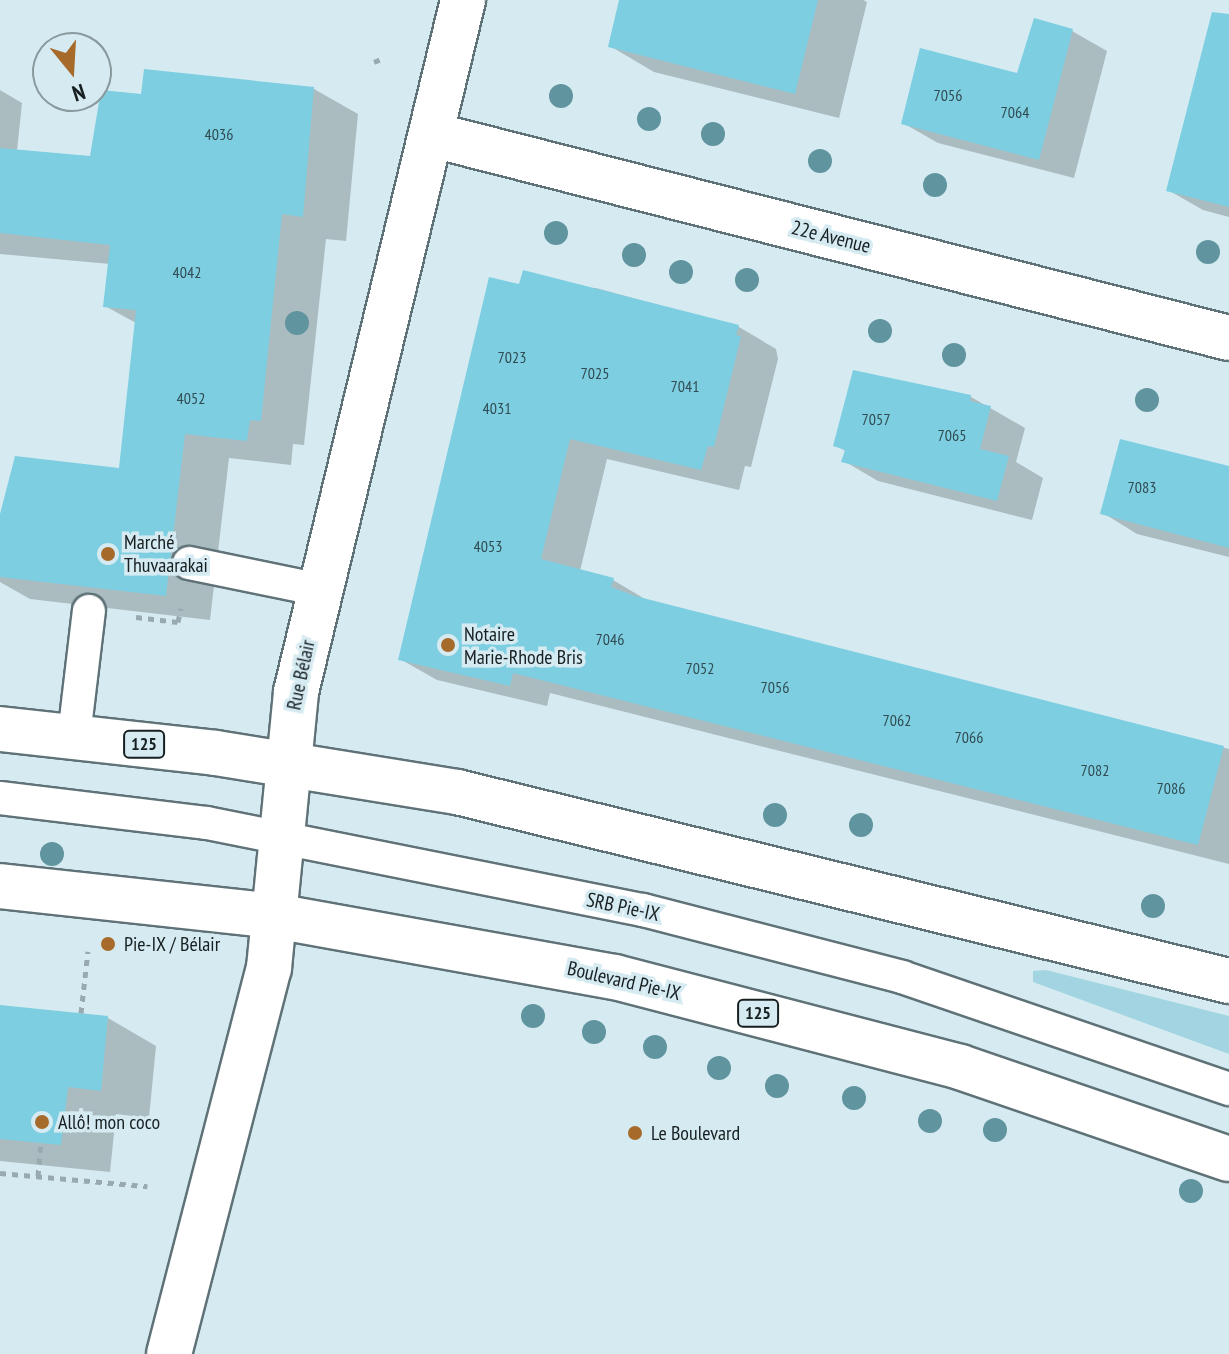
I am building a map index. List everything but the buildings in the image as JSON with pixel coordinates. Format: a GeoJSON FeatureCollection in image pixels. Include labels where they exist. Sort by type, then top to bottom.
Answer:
{"type":"FeatureCollection","features":[{"type":"Feature","properties":{"kind":"main road","name":"Rue Bélair"},"geometry":{"type":"LineString","coordinates":[[169,1354],[269,968],[296,692],[433,135],[463,0]]}},
{"type":"Feature","properties":{"kind":"main road","name":"22e Avenue"},"geometry":{"type":"LineString","coordinates":[[433,135],[1229,338]]}},
{"type":"Feature","properties":{"kind":"main road","name":"125"},"geometry":{"type":"LineString","coordinates":[[0,729],[287,764],[457,792],[655,837],[1229,981]]}},
{"type":"Feature","properties":{"kind":"main road","name":"Boulevard Pie-IX"},"geometry":{"type":"LineString","coordinates":[[0,886],[275,916],[615,977],[960,1067],[1229,1159]]}},
{"type":"Feature","properties":{"kind":"lane"},"geometry":{"type":"LineString","coordinates":[[189,563],[321,590]]}},
{"type":"Feature","properties":{"kind":"lane"},"geometry":{"type":"LineString","coordinates":[[74,736],[89,611]]}},
{"type":"Feature","properties":{"kind":"lane","name":"SRB Pie-IX"},"geometry":{"type":"LineString","coordinates":[[0,798],[175,817],[629,907],[829,956],[1070,1031],[1229,1089]]}},
{"type":"Feature","properties":{"kind":"path"},"geometry":{"type":"LineString","coordinates":[[374,62],[381,59]]}},
{"type":"Feature","properties":{"kind":"path"},"geometry":{"type":"LineString","coordinates":[[89,611],[178,622],[189,563]]}},
{"type":"Feature","properties":{"kind":"path"},"geometry":{"type":"LineString","coordinates":[[81,1013],[89,942]]}},
{"type":"Feature","properties":{"kind":"path"},"geometry":{"type":"LineString","coordinates":[[38,1176],[41,1143]]}},
{"type":"Feature","properties":{"kind":"path"},"geometry":{"type":"LineString","coordinates":[[0,1173],[147,1186]]}},
{"type":"Feature","properties":{"kind":"shaded area"},"geometry":{"type":"Polygon","coordinates":[[[1046,970],[1229,1016],[1229,1054],[1033,982],[1033,971],[1046,970]]]}},
{"type":"Feature","properties":{"kind":"place","name":"Marché Thuvaarakai"},"geometry":{"type":"Point","coordinates":[108,554]}},
{"type":"Feature","properties":{"kind":"place","name":"Notaire Marie-Rhode Bris"},"geometry":{"type":"Point","coordinates":[448,645]}},
{"type":"Feature","properties":{"kind":"place","name":"Pie-IX / Bélair"},"geometry":{"type":"Point","coordinates":[108,944]}},
{"type":"Feature","properties":{"kind":"place","name":"Allô! mon coco"},"geometry":{"type":"Point","coordinates":[42,1122]}},
{"type":"Feature","properties":{"kind":"place","name":"Le Boulevard"},"geometry":{"type":"Point","coordinates":[635,1133]}}]}
